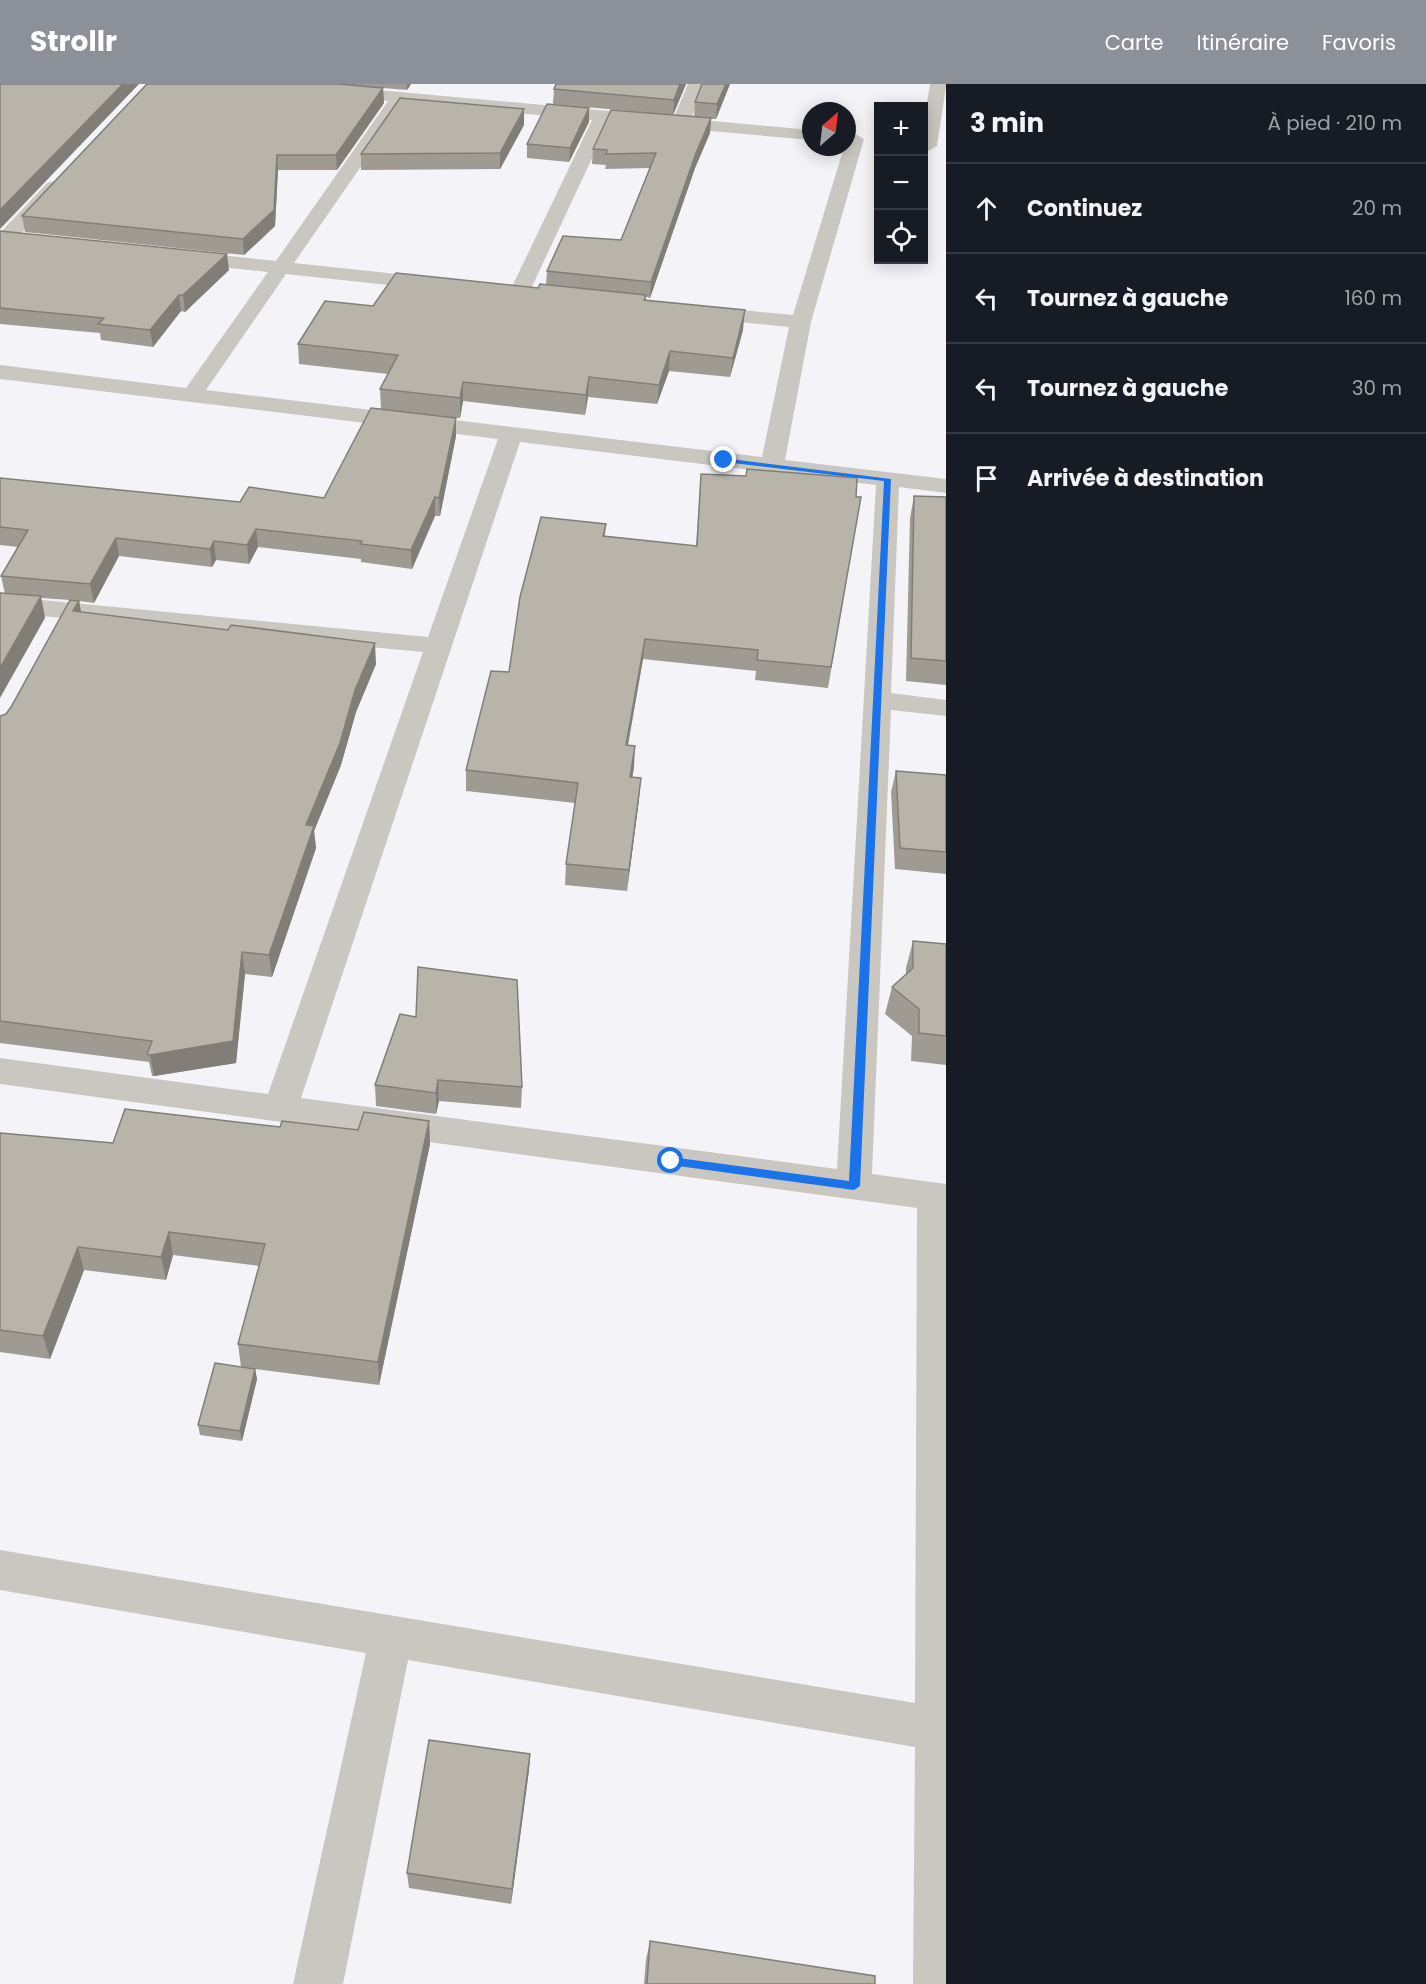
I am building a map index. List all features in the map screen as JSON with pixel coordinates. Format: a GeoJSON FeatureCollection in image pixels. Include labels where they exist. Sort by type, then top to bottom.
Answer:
{"type":"FeatureCollection","features":[{"type":"Feature","properties":{"kind":"street"},"geometry":{"type":"LineString","coordinates":[[257,84],[400,97],[425,92],[603,116],[802,134]]}},
{"type":"Feature","properties":{"kind":"street"},"geometry":{"type":"LineString","coordinates":[[680,123],[696,84]]}},
{"type":"Feature","properties":{"kind":"street"},"geometry":{"type":"LineString","coordinates":[[933,146],[938,84]]}},
{"type":"Feature","properties":{"kind":"street"},"geometry":{"type":"LineString","coordinates":[[192,395],[400,97]]}},
{"type":"Feature","properties":{"kind":"street"},"geometry":{"type":"LineString","coordinates":[[519,293],[603,116]]}},
{"type":"Feature","properties":{"kind":"street"},"geometry":{"type":"LineString","coordinates":[[856,140],[874,141]]}},
{"type":"Feature","properties":{"kind":"street"},"geometry":{"type":"LineString","coordinates":[[772,466],[801,322],[846,156]]}},
{"type":"Feature","properties":{"kind":"street"},"geometry":{"type":"LineString","coordinates":[[3,238],[70,170]]}},
{"type":"Feature","properties":{"kind":"street"},"geometry":{"type":"LineString","coordinates":[[3,238],[28,241]]}},
{"type":"Feature","properties":{"kind":"street"},"geometry":{"type":"LineString","coordinates":[[166,255],[451,285]]}},
{"type":"Feature","properties":{"kind":"street"},"geometry":{"type":"LineString","coordinates":[[496,290],[543,295]]}},
{"type":"Feature","properties":{"kind":"street"},"geometry":{"type":"LineString","coordinates":[[683,310],[801,322]]}},
{"type":"Feature","properties":{"kind":"street"},"geometry":{"type":"LineString","coordinates":[[0,372],[946,486]]}},
{"type":"Feature","properties":{"kind":"street"},"geometry":{"type":"LineString","coordinates":[[280,1109],[511,434]]}},
{"type":"Feature","properties":{"kind":"street"},"geometry":{"type":"LineString","coordinates":[[854,1186],[888,479]]}},
{"type":"Feature","properties":{"kind":"street"},"geometry":{"type":"LineString","coordinates":[[0,604],[60,620],[438,646]]}},
{"type":"Feature","properties":{"kind":"street"},"geometry":{"type":"LineString","coordinates":[[877,700],[946,708]]}},
{"type":"Feature","properties":{"kind":"street"},"geometry":{"type":"LineString","coordinates":[[0,1071],[940,1197],[938,1984]]}},
{"type":"Feature","properties":{"kind":"street"},"geometry":{"type":"LineString","coordinates":[[0,1570],[937,1729]]}},
{"type":"Feature","properties":{"kind":"street"},"geometry":{"type":"LineString","coordinates":[[318,1984],[391,1636]]}},
{"type":"Feature","properties":{"kind":"building"},"geometry":{"type":"Polygon","coordinates":[[[0,84],[123,84],[0,210],[0,84]]]}},
{"type":"Feature","properties":{"kind":"building"},"geometry":{"type":"Polygon","coordinates":[[[147,84],[338,84],[383,88],[336,155],[277,155],[274,210],[243,239],[22,216],[147,84]]]}},
{"type":"Feature","properties":{"kind":"building"},"geometry":{"type":"Polygon","coordinates":[[[556,84],[680,84],[674,100],[554,89],[556,84]]]}},
{"type":"Feature","properties":{"kind":"building"},"geometry":{"type":"Polygon","coordinates":[[[702,84],[726,84],[717,104],[695,102],[702,84]]]}},
{"type":"Feature","properties":{"kind":"building"},"geometry":{"type":"Polygon","coordinates":[[[400,98],[524,109],[500,153],[361,154],[400,98]]]}},
{"type":"Feature","properties":{"kind":"building"},"geometry":{"type":"Polygon","coordinates":[[[547,104],[589,108],[570,148],[527,144],[547,104]]]}},
{"type":"Feature","properties":{"kind":"building"},"geometry":{"type":"Polygon","coordinates":[[[611,110],[711,118],[696,153],[651,282],[547,271],[563,236],[621,240],[656,153],[606,154],[607,150],[593,149],[611,110]]]}},
{"type":"Feature","properties":{"kind":"building"},"geometry":{"type":"Polygon","coordinates":[[[0,231],[227,254],[183,295],[179,295],[150,330],[98,324],[104,318],[0,308],[0,231]]]}},
{"type":"Feature","properties":{"kind":"building"},"geometry":{"type":"Polygon","coordinates":[[[396,273],[538,288],[540,284],[646,295],[644,300],[745,310],[733,358],[670,351],[659,385],[589,377],[586,395],[463,382],[460,398],[380,389],[398,355],[298,344],[325,301],[373,306],[396,273]]]}},
{"type":"Feature","properties":{"kind":"building"},"geometry":{"type":"Polygon","coordinates":[[[371,408],[456,418],[439,498],[435,497],[411,550],[360,544],[362,541],[256,529],[247,545],[214,541],[210,549],[116,538],[90,584],[1,576],[28,530],[0,527],[0,478],[240,502],[249,487],[324,498],[371,408]]]}},
{"type":"Feature","properties":{"kind":"building"},"geometry":{"type":"Polygon","coordinates":[[[747,469],[857,478],[856,497],[861,497],[831,667],[757,660],[758,650],[645,639],[626,745],[635,746],[630,777],[641,778],[629,870],[566,864],[578,783],[466,770],[491,671],[509,672],[520,597],[541,517],[606,524],[603,536],[697,546],[701,474],[746,476],[747,469]]]}},
{"type":"Feature","properties":{"kind":"building"},"geometry":{"type":"Polygon","coordinates":[[[914,496],[946,497],[946,661],[911,658],[914,496]]]}},
{"type":"Feature","properties":{"kind":"building"},"geometry":{"type":"Polygon","coordinates":[[[0,593],[41,596],[0,668],[0,593]]]}},
{"type":"Feature","properties":{"kind":"building"},"geometry":{"type":"Polygon","coordinates":[[[70,600],[79,601],[73,611],[228,630],[231,625],[375,643],[355,690],[340,743],[306,825],[314,826],[269,955],[242,952],[233,1041],[150,1055],[147,1054],[152,1041],[0,1021],[0,716],[6,714],[11,707],[70,600]]]}},
{"type":"Feature","properties":{"kind":"building"},"geometry":{"type":"Polygon","coordinates":[[[896,771],[946,775],[946,852],[900,848],[896,771]]]}},
{"type":"Feature","properties":{"kind":"building"},"geometry":{"type":"Polygon","coordinates":[[[913,941],[946,944],[946,1036],[919,1033],[919,1009],[892,987],[913,968],[913,941]]]}},
{"type":"Feature","properties":{"kind":"building"},"geometry":{"type":"Polygon","coordinates":[[[418,967],[517,980],[522,1087],[438,1080],[436,1093],[375,1085],[400,1014],[416,1017],[418,967]]]}},
{"type":"Feature","properties":{"kind":"building"},"geometry":{"type":"Polygon","coordinates":[[[125,1109],[280,1127],[282,1121],[358,1130],[364,1112],[429,1121],[378,1362],[238,1344],[265,1244],[169,1232],[161,1257],[78,1247],[43,1336],[0,1330],[0,1133],[113,1143],[125,1109]]]}},
{"type":"Feature","properties":{"kind":"building"},"geometry":{"type":"Polygon","coordinates":[[[215,1363],[255,1369],[240,1431],[198,1425],[215,1363]]]}},
{"type":"Feature","properties":{"kind":"building"},"geometry":{"type":"Polygon","coordinates":[[[429,1740],[530,1754],[512,1889],[407,1873],[429,1740]]]}},
{"type":"Feature","properties":{"kind":"building"},"geometry":{"type":"Polygon","coordinates":[[[650,1941],[875,1976],[875,1984],[647,1984],[650,1941]]]}},
{"type":"Feature","properties":{"kind":"route"},"geometry":{"type":"LineString","coordinates":[[671,1161],[854,1186],[888,479],[724,460]]}}]}
